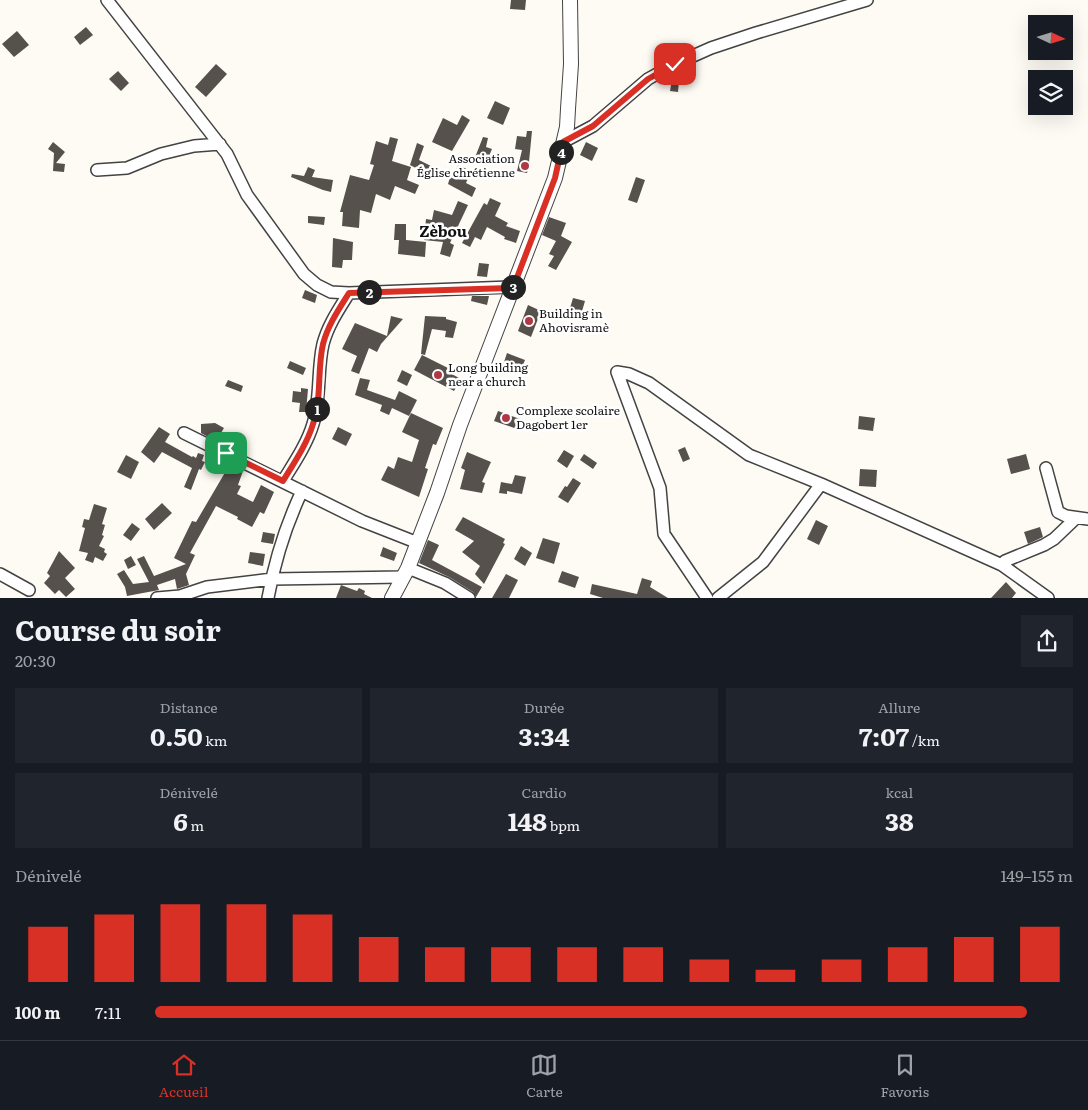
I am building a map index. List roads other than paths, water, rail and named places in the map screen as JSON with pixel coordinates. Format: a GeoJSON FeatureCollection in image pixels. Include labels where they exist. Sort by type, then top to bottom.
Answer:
{"type":"FeatureCollection","features":[{"type":"Feature","properties":{"kind":"street"},"geometry":{"type":"LineString","coordinates":[[107,0],[220,144],[233,163],[246,195],[304,274],[317,285],[331,292],[349,293],[513,288]]}},
{"type":"Feature","properties":{"kind":"street"},"geometry":{"type":"LineString","coordinates":[[392,598],[418,543],[460,425],[555,178],[567,126],[571,64],[570,0]]}},
{"type":"Feature","properties":{"kind":"street"},"geometry":{"type":"LineString","coordinates":[[563,142],[593,126],[648,79],[675,64],[711,48],[867,0]]}},
{"type":"Feature","properties":{"kind":"street"},"geometry":{"type":"LineString","coordinates":[[97,170],[127,168],[160,154],[194,146],[220,144]]}},
{"type":"Feature","properties":{"kind":"street"},"geometry":{"type":"LineString","coordinates":[[283,481],[313,425],[317,411],[323,346],[333,320],[349,293]]}},
{"type":"Feature","properties":{"kind":"street"},"geometry":{"type":"LineString","coordinates":[[706,598],[664,534],[660,488],[617,372],[629,374],[649,383],[749,455],[821,484],[1002,565],[1048,598]]}},
{"type":"Feature","properties":{"kind":"street"},"geometry":{"type":"LineString","coordinates":[[184,433],[362,521],[418,543]]}},
{"type":"Feature","properties":{"kind":"street"},"geometry":{"type":"LineString","coordinates":[[1046,468],[1058,512],[1066,516],[1082,518]]}},
{"type":"Feature","properties":{"kind":"street"},"geometry":{"type":"LineString","coordinates":[[718,598],[763,562],[821,484]]}},
{"type":"Feature","properties":{"kind":"street"},"geometry":{"type":"LineString","coordinates":[[268,598],[287,524],[302,491]]}},
{"type":"Feature","properties":{"kind":"street"},"geometry":{"type":"LineString","coordinates":[[1002,565],[1005,561],[1054,538],[1082,518]]}},
{"type":"Feature","properties":{"kind":"street"},"geometry":{"type":"LineString","coordinates":[[157,598],[180,596],[207,587],[272,578],[405,573],[445,584],[469,598]]}},
{"type":"Feature","properties":{"kind":"street"},"geometry":{"type":"LineString","coordinates":[[0,574],[29,590]]}},
{"type":"Feature","properties":{"kind":"place","name":"Association Église chrétienne"},"geometry":{"type":"Point","coordinates":[525,166]}},
{"type":"Feature","properties":{"kind":"place","name":"Building in Ahovisramè"},"geometry":{"type":"Point","coordinates":[529,321]}},
{"type":"Feature","properties":{"kind":"place","name":"Long building near a church"},"geometry":{"type":"Point","coordinates":[438,375]}},
{"type":"Feature","properties":{"kind":"place","name":"Complexe scolaire Dagobert 1er"},"geometry":{"type":"Point","coordinates":[506,418]}},
{"type":"Feature","properties":{"kind":"district","name":"Zèbou"},"geometry":{"type":"Point","coordinates":[443,232]}}]}
